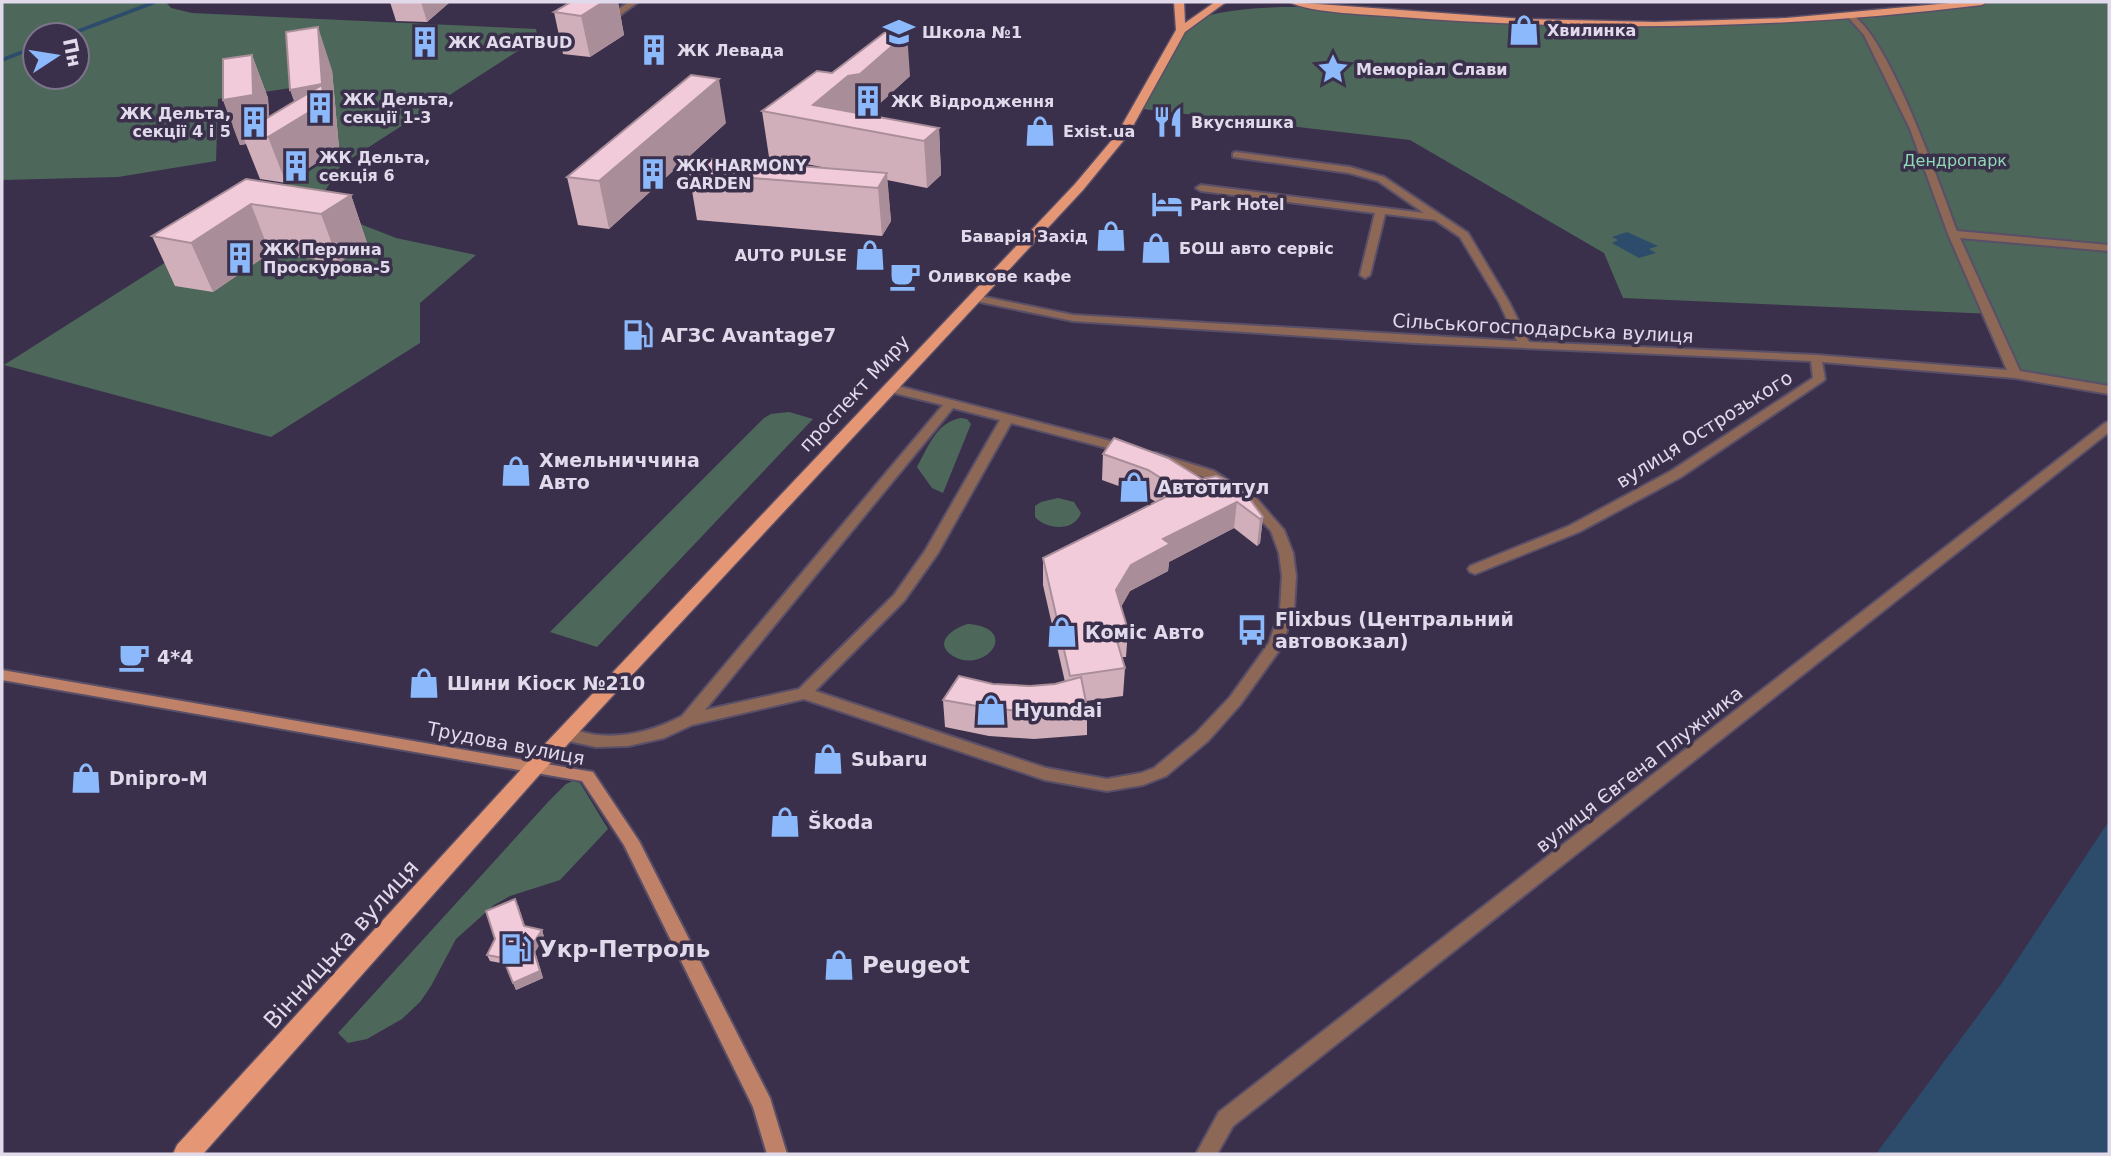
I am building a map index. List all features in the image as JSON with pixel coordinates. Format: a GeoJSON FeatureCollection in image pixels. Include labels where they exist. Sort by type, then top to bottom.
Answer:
{"type":"FeatureCollection","features":[{"type":"Feature","properties":{"kind":"main road"},"geometry":{"type":"LineString","coordinates":[[1179,2],[1181,30]]}},
{"type":"Feature","properties":{"kind":"main road"},"geometry":{"type":"LineString","coordinates":[[1203,2],[1215,2]]}},
{"type":"Feature","properties":{"kind":"main road","name":"проспект Миру"},"geometry":{"type":"LineString","coordinates":[[534,768],[1070,197],[1122,135],[1181,30],[1221,2]]}},
{"type":"Feature","properties":{"kind":"main road"},"geometry":{"type":"LineString","coordinates":[[1296,2],[1400,13],[1579,24],[1690,25],[1852,17],[1982,2]]}},
{"type":"Feature","properties":{"kind":"main road","name":"Трудова вулиця"},"geometry":{"type":"LineString","coordinates":[[2,675],[587,776],[631,841],[763,1105],[777,1154]]}},
{"type":"Feature","properties":{"kind":"main road","name":"Вінницька вулиця"},"geometry":{"type":"LineString","coordinates":[[186,1154],[534,768]]}},
{"type":"Feature","properties":{"kind":"street"},"geometry":{"type":"LineString","coordinates":[[595,28],[635,2]]}},
{"type":"Feature","properties":{"kind":"street"},"geometry":{"type":"LineString","coordinates":[[1852,17],[1868,34],[1914,129],[1953,234],[2015,374]]}},
{"type":"Feature","properties":{"kind":"street"},"geometry":{"type":"LineString","coordinates":[[1236,155],[1366,173],[1381,179],[1464,235],[1479,256],[1525,345]]}},
{"type":"Feature","properties":{"kind":"street"},"geometry":{"type":"LineString","coordinates":[[1201,188],[1439,218]]}},
{"type":"Feature","properties":{"kind":"street"},"geometry":{"type":"LineString","coordinates":[[1365,275],[1380,212]]}},
{"type":"Feature","properties":{"kind":"street"},"geometry":{"type":"LineString","coordinates":[[1953,234],[2109,248]]}},
{"type":"Feature","properties":{"kind":"street","name":"Сільськогосподарська вулиця"},"geometry":{"type":"LineString","coordinates":[[975,298],[1073,318],[1525,345],[1815,358],[2015,374],[2109,390]]}},
{"type":"Feature","properties":{"kind":"street","name":"вулиця Острозького"},"geometry":{"type":"LineString","coordinates":[[1475,569],[1574,529],[1676,474],[1819,379],[1815,358]]}},
{"type":"Feature","properties":{"kind":"street"},"geometry":{"type":"LineString","coordinates":[[804,693],[1045,774],[1107,785],[1143,779],[1160,772],[1202,737],[1276,644],[1287,610],[1286,553],[1277,530],[1252,502],[1209,474],[1168,460],[890,388]]}},
{"type":"Feature","properties":{"kind":"street"},"geometry":{"type":"LineString","coordinates":[[680,724],[950,404]]}},
{"type":"Feature","properties":{"kind":"street"},"geometry":{"type":"LineString","coordinates":[[565,735],[588,742],[631,741],[680,724],[804,693],[899,598],[931,553],[1007,419]]}},
{"type":"Feature","properties":{"kind":"street","name":"вулиця Євгена Плужника"},"geometry":{"type":"LineString","coordinates":[[1206,1154],[1226,1119],[2109,426]]}},
{"type":"Feature","properties":{"kind":"green space"},"geometry":{"type":"Polygon","coordinates":[[[2,2],[166,2],[171,8],[192,13],[536,29],[538,38],[341,165],[325,191],[340,216],[396,238],[476,255],[420,303],[420,343],[271,437],[4,365],[333,156],[324,83],[218,99],[216,161],[118,177],[2,180],[2,2]]]}},
{"type":"Feature","properties":{"kind":"green space","name":"Дендропарк"},"geometry":{"type":"Polygon","coordinates":[[[1994,2],[2109,2],[2109,387],[2020,372],[1994,314],[1623,298],[1604,253],[1410,140],[1143,109],[1185,33],[1203,17],[1226,12],[1309,7],[1537,23],[1706,26],[1898,14],[1994,2]]]}},
{"type":"Feature","properties":{"kind":"green space"},"geometry":{"type":"Polygon","coordinates":[[[789,412],[813,419],[597,647],[550,632],[764,418],[771,414],[789,412]]]}},
{"type":"Feature","properties":{"kind":"green space"},"geometry":{"type":"Polygon","coordinates":[[[967,419],[971,424],[943,493],[932,488],[917,467],[939,430],[952,420],[967,419]]]}},
{"type":"Feature","properties":{"kind":"green space"},"geometry":{"type":"Polygon","coordinates":[[[1058,498],[1074,502],[1081,513],[1078,519],[1060,527],[1046,525],[1035,517],[1035,506],[1058,498]]]}},
{"type":"Feature","properties":{"kind":"green space"},"geometry":{"type":"Polygon","coordinates":[[[968,624],[984,627],[993,633],[995,641],[993,649],[976,660],[953,656],[944,646],[951,632],[968,624]]]}},
{"type":"Feature","properties":{"kind":"green space"},"geometry":{"type":"Polygon","coordinates":[[[573,781],[580,783],[608,829],[560,880],[510,896],[494,905],[456,939],[431,986],[420,1002],[402,1019],[367,1039],[348,1043],[338,1033],[549,801],[566,784],[573,781]]]}},
{"type":"Feature","properties":{"kind":"water"},"geometry":{"type":"Polygon","coordinates":[[[1627,232],[1658,246],[1649,249],[1656,253],[1639,258],[1612,243],[1618,240],[1612,237],[1627,232]]]}},
{"type":"Feature","properties":{"kind":"water"},"geometry":{"type":"Polygon","coordinates":[[[2109,821],[2109,1154],[1876,1154],[2002,983],[2109,821]]]}},
{"type":"Feature","properties":{"kind":"building"},"geometry":{"type":"Polygon","coordinates":[[[571,2],[603,2],[581,16],[554,12],[571,2]]]}},
{"type":"Feature","properties":{"kind":"building"},"geometry":{"type":"Polygon","coordinates":[[[318,27],[322,84],[290,90],[286,32],[318,27]]]}},
{"type":"Feature","properties":{"kind":"building"},"geometry":{"type":"Polygon","coordinates":[[[888,30],[907,33],[860,74],[848,76],[813,105],[939,128],[924,141],[762,111],[817,71],[832,73],[888,30]]]}},
{"type":"Feature","properties":{"kind":"building"},"geometry":{"type":"Polygon","coordinates":[[[252,55],[253,95],[223,100],[223,59],[252,55]]]}},
{"type":"Feature","properties":{"kind":"building"},"geometry":{"type":"Polygon","coordinates":[[[691,75],[719,79],[599,181],[567,177],[691,75]]]}},
{"type":"Feature","properties":{"kind":"building"},"geometry":{"type":"Polygon","coordinates":[[[322,85],[324,103],[268,137],[242,133],[322,85]]]}},
{"type":"Feature","properties":{"kind":"building"},"geometry":{"type":"Polygon","coordinates":[[[701,158],[887,173],[878,188],[689,173],[701,158]]]}},
{"type":"Feature","properties":{"kind":"building"},"geometry":{"type":"Polygon","coordinates":[[[246,179],[351,195],[321,214],[251,204],[191,243],[152,236],[246,179]]]}},
{"type":"Feature","properties":{"kind":"building"},"geometry":{"type":"Polygon","coordinates":[[[1114,438],[1168,458],[1202,479],[1216,476],[1232,482],[1243,490],[1263,517],[1260,519],[1237,502],[1163,539],[1170,544],[1131,565],[1116,590],[1128,630],[1114,631],[1125,668],[1070,676],[1043,558],[1180,490],[1148,470],[1103,454],[1114,438]]]}},
{"type":"Feature","properties":{"kind":"building"},"geometry":{"type":"Polygon","coordinates":[[[959,676],[993,684],[1030,686],[1055,684],[1081,677],[1087,707],[1033,712],[943,700],[959,676]]]}},
{"type":"Feature","properties":{"kind":"building","name":"Укр-Петроль"},"geometry":{"type":"Polygon","coordinates":[[[515,899],[524,926],[542,930],[532,945],[540,971],[513,983],[503,958],[487,955],[495,939],[486,911],[515,899]]]}},
{"type":"Feature","properties":{"kind":"waterway"},"geometry":{"type":"LineString","coordinates":[[91,26],[155,2]]}},
{"type":"Feature","properties":{"kind":"waterway"},"geometry":{"type":"LineString","coordinates":[[2,60],[21,53]]}},
{"type":"Feature","properties":{"kind":"place","name":"Хвилинка"},"geometry":{"type":"Point","coordinates":[1524,30]}},
{"type":"Feature","properties":{"kind":"place","name":"Школа №1"},"geometry":{"type":"Point","coordinates":[899,32]}},
{"type":"Feature","properties":{"kind":"place","name":"ЖК AGATBUD"},"geometry":{"type":"Point","coordinates":[425,42]}},
{"type":"Feature","properties":{"kind":"place","name":"ЖК Левада"},"geometry":{"type":"Point","coordinates":[654,50]}},
{"type":"Feature","properties":{"kind":"place","name":"Меморіал Слави"},"geometry":{"type":"Point","coordinates":[1333,69]}},
{"type":"Feature","properties":{"kind":"place","name":"ЖК Відродження"},"geometry":{"type":"Point","coordinates":[868,101]}},
{"type":"Feature","properties":{"kind":"place","name":"ЖК Дельта, секції 1-3"},"geometry":{"type":"Point","coordinates":[320,108]}},
{"type":"Feature","properties":{"kind":"place","name":"ЖК Дельта, секції 4 і 5"},"geometry":{"type":"Point","coordinates":[254,122]}},
{"type":"Feature","properties":{"kind":"place","name":"Вкусняшка"},"geometry":{"type":"Point","coordinates":[1168,122]}},
{"type":"Feature","properties":{"kind":"place","name":"Exist.ua"},"geometry":{"type":"Point","coordinates":[1040,131]}},
{"type":"Feature","properties":{"kind":"place","name":"ЖК Дельта, секція 6"},"geometry":{"type":"Point","coordinates":[296,166]}},
{"type":"Feature","properties":{"kind":"place","name":"ЖК HARMONY GARDEN"},"geometry":{"type":"Point","coordinates":[653,174]}},
{"type":"Feature","properties":{"kind":"place","name":"Park Hotel"},"geometry":{"type":"Point","coordinates":[1167,204]}},
{"type":"Feature","properties":{"kind":"place","name":"Баварія Захід"},"geometry":{"type":"Point","coordinates":[1111,236]}},
{"type":"Feature","properties":{"kind":"place","name":"БОШ авто сервіс"},"geometry":{"type":"Point","coordinates":[1156,248]}},
{"type":"Feature","properties":{"kind":"place","name":"AUTO PULSE"},"geometry":{"type":"Point","coordinates":[870,255]}},
{"type":"Feature","properties":{"kind":"place","name":"ЖК Перлина Проскурова-5"},"geometry":{"type":"Point","coordinates":[240,258]}},
{"type":"Feature","properties":{"kind":"place","name":"Оливкове кафе"},"geometry":{"type":"Point","coordinates":[905,276]}},
{"type":"Feature","properties":{"kind":"place","name":"АГЗС Avantage7"},"geometry":{"type":"Point","coordinates":[638,335]}},
{"type":"Feature","properties":{"kind":"place","name":"Хмельниччина Авто"},"geometry":{"type":"Point","coordinates":[516,471]}},
{"type":"Feature","properties":{"kind":"place","name":"Автотитул"},"geometry":{"type":"Point","coordinates":[1134,487]}},
{"type":"Feature","properties":{"kind":"place","name":"Flixbus (Центральний автовокзал)"},"geometry":{"type":"Point","coordinates":[1252,630]}},
{"type":"Feature","properties":{"kind":"place","name":"Коміс Авто"},"geometry":{"type":"Point","coordinates":[1062,632]}},
{"type":"Feature","properties":{"kind":"place","name":"4*4"},"geometry":{"type":"Point","coordinates":[134,657]}},
{"type":"Feature","properties":{"kind":"place","name":"Шини Кіоск №210"},"geometry":{"type":"Point","coordinates":[424,683]}},
{"type":"Feature","properties":{"kind":"place","name":"Hyundai"},"geometry":{"type":"Point","coordinates":[991,710]}},
{"type":"Feature","properties":{"kind":"place","name":"Subaru"},"geometry":{"type":"Point","coordinates":[828,759]}},
{"type":"Feature","properties":{"kind":"place","name":"Dnipro-M"},"geometry":{"type":"Point","coordinates":[86,778]}},
{"type":"Feature","properties":{"kind":"place","name":"Škoda"},"geometry":{"type":"Point","coordinates":[785,822]}},
{"type":"Feature","properties":{"kind":"place","name":"Укр-Петроль"},"geometry":{"type":"Point","coordinates":[516,949]}},
{"type":"Feature","properties":{"kind":"place","name":"Peugeot"},"geometry":{"type":"Point","coordinates":[839,965]}}]}
